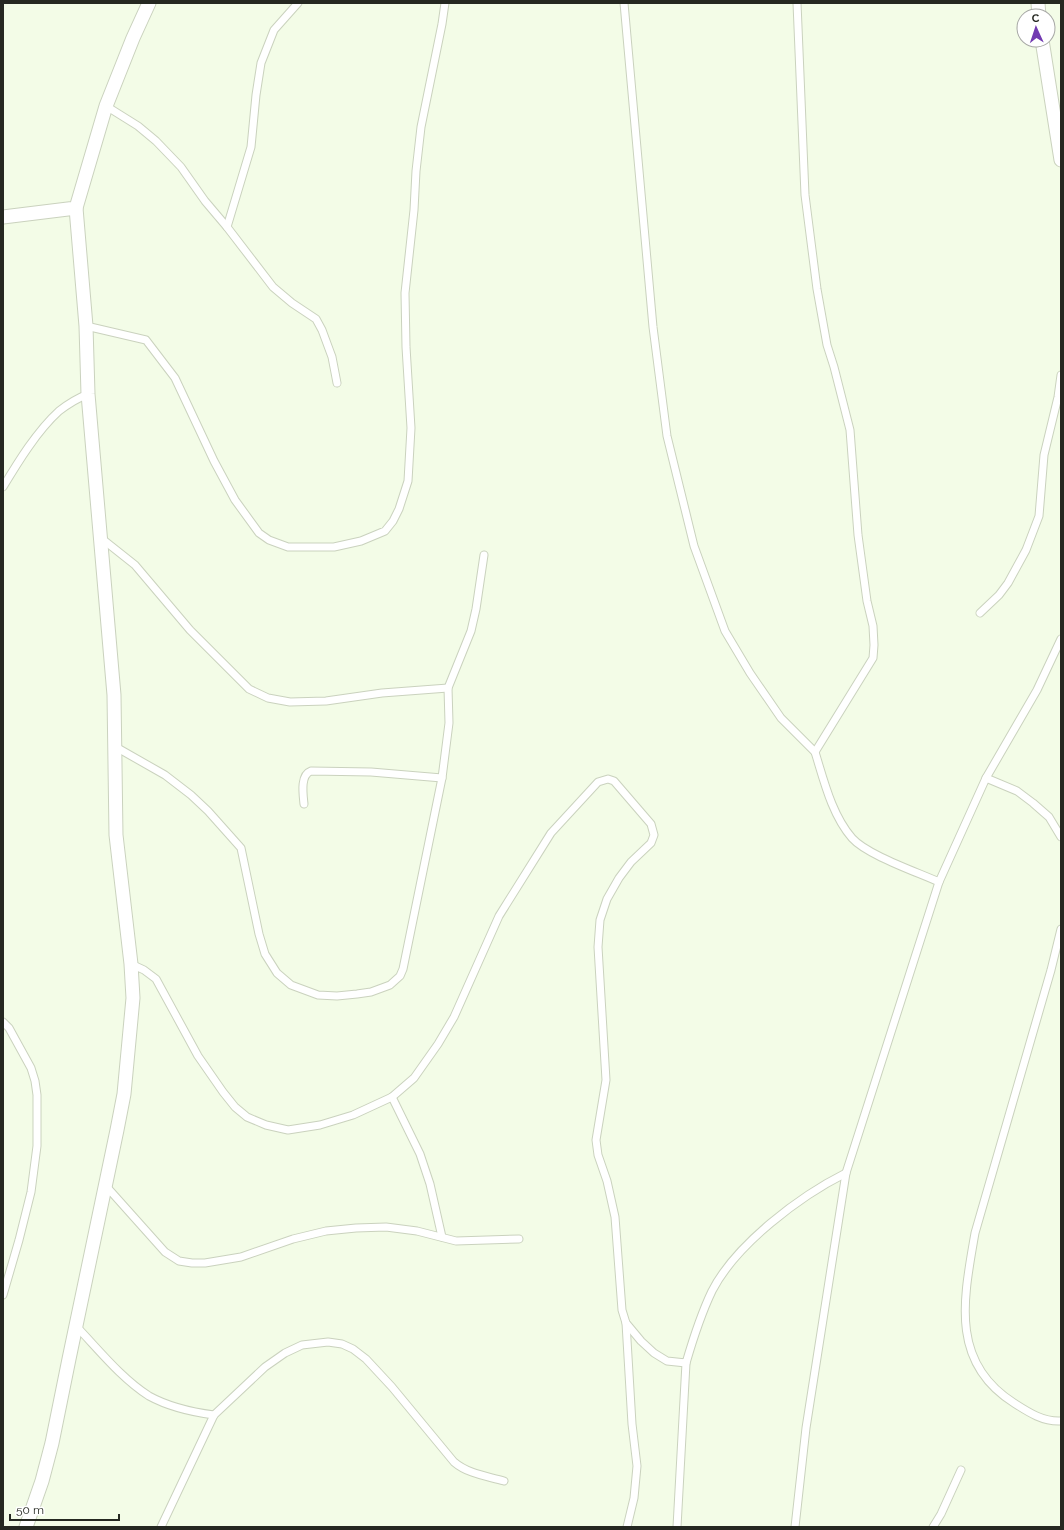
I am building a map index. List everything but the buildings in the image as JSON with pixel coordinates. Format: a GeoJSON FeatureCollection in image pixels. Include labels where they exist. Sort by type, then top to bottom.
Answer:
{"type":"FeatureCollection","features":[{"type":"Feature","properties":{"kind":"street"},"geometry":{"type":"LineString","coordinates":[[26,1527],[42,1481],[52,1443],[106,1186],[124,1094],[133,998],[131,964],[116,835],[114,695],[88,394],[86,326],[76,208],[106,106],[133,38],[149,3]]}},
{"type":"Feature","properties":{"kind":"street"},"geometry":{"type":"LineString","coordinates":[[1043,48],[1061,160]]}},
{"type":"Feature","properties":{"kind":"street"},"geometry":{"type":"LineString","coordinates":[[3,217],[76,208]]}},
{"type":"Feature","properties":{"kind":"lane"},"geometry":{"type":"LineString","coordinates":[[227,227],[251,147],[261,63],[274,30],[298,3]]}},
{"type":"Feature","properties":{"kind":"lane"},"geometry":{"type":"LineString","coordinates":[[86,326],[146,340],[175,378],[214,461],[236,500],[259,533],[269,540],[288,547],[334,547],[361,541],[385,531],[393,521],[399,509],[408,481],[411,428],[406,347],[405,293],[421,127],[445,3]]}},
{"type":"Feature","properties":{"kind":"lane"},"geometry":{"type":"LineString","coordinates":[[624,3],[653,327],[667,436],[694,546],[725,631],[750,673],[781,718],[814,752],[838,817],[853,839],[870,851],[898,865],[939,882]]}},
{"type":"Feature","properties":{"kind":"lane"},"geometry":{"type":"LineString","coordinates":[[797,3],[804,195],[817,289],[827,345],[834,366],[850,430],[858,535],[867,601],[873,626],[874,645],[872,658],[869,664],[814,752]]}},
{"type":"Feature","properties":{"kind":"lane"},"geometry":{"type":"LineString","coordinates":[[106,106],[138,126],[161,146],[181,167],[205,201],[273,287],[292,303],[316,319],[322,330],[332,357],[337,383]]}},
{"type":"Feature","properties":{"kind":"lane"},"geometry":{"type":"LineString","coordinates":[[980,614],[999,595],[1008,583],[1026,550],[1039,516],[1044,455],[1058,397],[1061,376]]}},
{"type":"Feature","properties":{"kind":"lane"},"geometry":{"type":"LineString","coordinates":[[3,487],[15,467],[46,424],[60,410],[88,394]]}},
{"type":"Feature","properties":{"kind":"lane"},"geometry":{"type":"LineString","coordinates":[[101,538],[134,566],[190,630],[249,689],[268,698],[290,702],[326,701],[382,693],[448,688]]}},
{"type":"Feature","properties":{"kind":"lane"},"geometry":{"type":"LineString","coordinates":[[114,746],[165,775],[191,795],[208,811],[241,848],[259,934],[265,954],[277,973],[291,984],[318,995],[337,996],[371,992],[390,985],[400,976],[403,969],[442,778],[448,723],[448,688],[471,631],[476,609],[484,555]]}},
{"type":"Feature","properties":{"kind":"lane"},"geometry":{"type":"LineString","coordinates":[[795,1527],[806,1428],[846,1173],[939,882],[986,778],[1037,690],[1061,640]]}},
{"type":"Feature","properties":{"kind":"lane"},"geometry":{"type":"LineString","coordinates":[[304,804],[304,777],[307,772],[310,771],[324,770],[371,772],[442,778]]}},
{"type":"Feature","properties":{"kind":"lane"},"geometry":{"type":"LineString","coordinates":[[986,778],[1017,790],[1049,817],[1061,837]]}},
{"type":"Feature","properties":{"kind":"lane"},"geometry":{"type":"LineString","coordinates":[[131,964],[156,978],[198,1056],[235,1107],[247,1117],[266,1125],[288,1130],[320,1125],[353,1115],[392,1097],[414,1078],[438,1044],[454,1017],[499,916],[551,833],[598,782],[608,779],[614,781],[651,824],[654,836],[651,843],[631,862],[619,878],[607,899],[600,920],[598,947],[606,1080],[596,1140],[598,1155],[607,1181],[616,1217],[622,1310],[626,1323],[632,1424],[637,1466],[634,1498],[627,1527]]}},
{"type":"Feature","properties":{"kind":"lane"},"geometry":{"type":"LineString","coordinates":[[1061,929],[1051,970],[975,1233],[968,1276],[964,1319],[970,1349],[979,1369],[990,1385],[1028,1412],[1042,1418],[1061,1421]]}},
{"type":"Feature","properties":{"kind":"lane"},"geometry":{"type":"LineString","coordinates":[[3,1022],[9,1028],[20,1046],[31,1068],[35,1081],[37,1096],[37,1146],[31,1192],[3,1295]]}},
{"type":"Feature","properties":{"kind":"lane"},"geometry":{"type":"LineString","coordinates":[[392,1097],[420,1154],[430,1184],[442,1237]]}},
{"type":"Feature","properties":{"kind":"lane"},"geometry":{"type":"LineString","coordinates":[[676,1527],[686,1363],[699,1322],[712,1291],[726,1268],[751,1241],[783,1214],[828,1182],[846,1173]]}},
{"type":"Feature","properties":{"kind":"lane"},"geometry":{"type":"LineString","coordinates":[[106,1186],[165,1252],[179,1261],[205,1264],[242,1257],[326,1231],[356,1228],[386,1227],[417,1230],[456,1241],[470,1242],[519,1239]]}},
{"type":"Feature","properties":{"kind":"lane"},"geometry":{"type":"LineString","coordinates":[[626,1323],[641,1341],[654,1353],[667,1361],[686,1363]]}},
{"type":"Feature","properties":{"kind":"lane"},"geometry":{"type":"LineString","coordinates":[[76,1326],[110,1363],[132,1383],[149,1395],[171,1406],[214,1415]]}},
{"type":"Feature","properties":{"kind":"lane"},"geometry":{"type":"LineString","coordinates":[[161,1527],[214,1415],[265,1367],[285,1353],[302,1345],[314,1342],[342,1344],[353,1349],[366,1359],[392,1387],[454,1462],[472,1473],[504,1481]]}},
{"type":"Feature","properties":{"kind":"lane"},"geometry":{"type":"LineString","coordinates":[[933,1527],[941,1514],[961,1470]]}}]}
